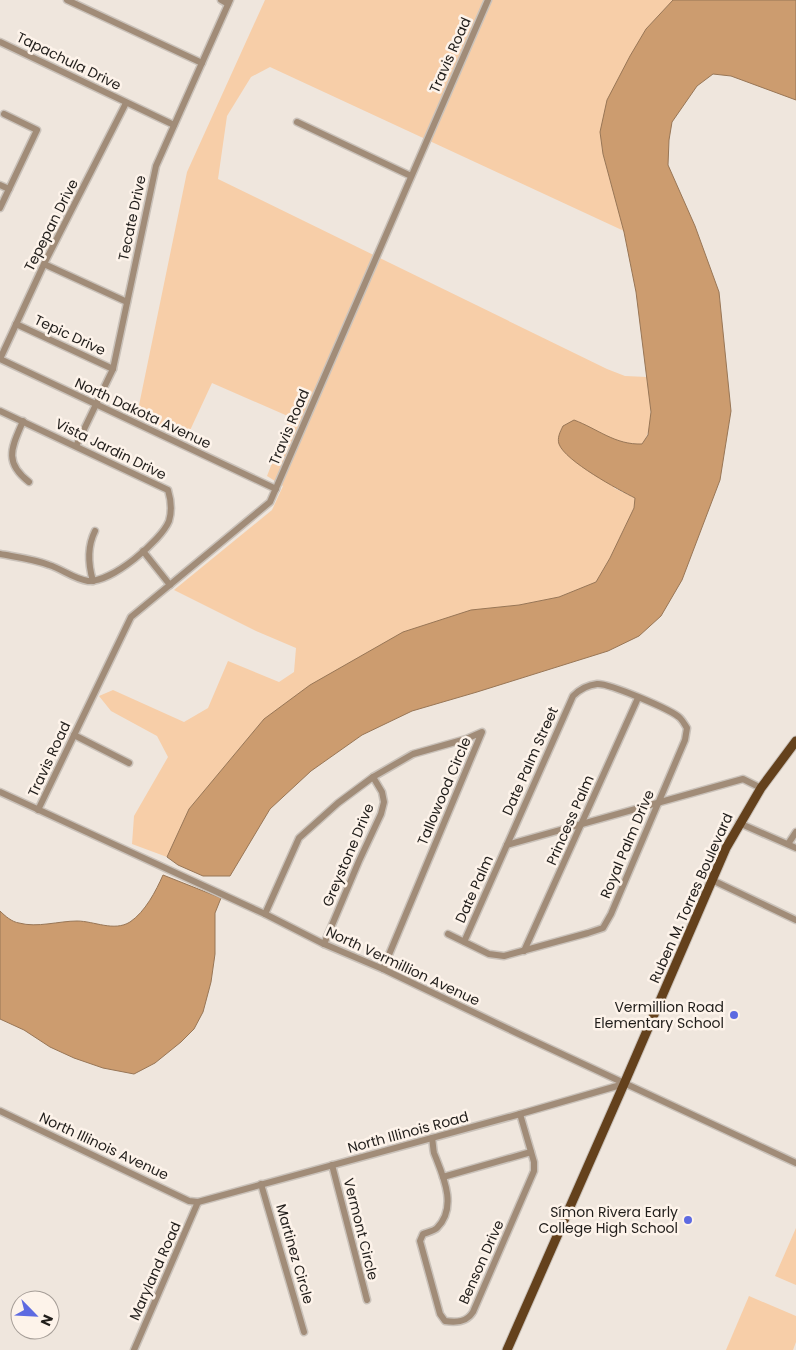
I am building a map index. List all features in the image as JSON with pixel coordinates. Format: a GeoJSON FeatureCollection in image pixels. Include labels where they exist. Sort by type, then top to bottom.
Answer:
{"type":"FeatureCollection","features":[{"type":"Feature","properties":{"kind":"main road","name":"Ruben M. Torres Boulevard"},"geometry":{"type":"LineString","coordinates":[[507,1350],[712,880],[739,823],[774,767],[796,741]]}},
{"type":"Feature","properties":{"kind":"street"},"geometry":{"type":"LineString","coordinates":[[67,0],[202,63]]}},
{"type":"Feature","properties":{"kind":"street"},"geometry":{"type":"LineString","coordinates":[[221,0],[229,2]]}},
{"type":"Feature","properties":{"kind":"street","name":"Travis Road"},"geometry":{"type":"LineString","coordinates":[[38,810],[130,617],[270,502],[488,0]]}},
{"type":"Feature","properties":{"kind":"street","name":"Tecate Drive"},"geometry":{"type":"LineString","coordinates":[[76,446],[113,369],[156,166],[229,2]]}},
{"type":"Feature","properties":{"kind":"street","name":"Tapachula Drive"},"geometry":{"type":"LineString","coordinates":[[0,42],[174,125]]}},
{"type":"Feature","properties":{"kind":"street","name":"Tepepan Drive"},"geometry":{"type":"LineString","coordinates":[[0,359],[44,264],[126,103]]}},
{"type":"Feature","properties":{"kind":"street"},"geometry":{"type":"LineString","coordinates":[[0,208],[37,130],[4,114]]}},
{"type":"Feature","properties":{"kind":"street"},"geometry":{"type":"LineString","coordinates":[[297,122],[411,176]]}},
{"type":"Feature","properties":{"kind":"street"},"geometry":{"type":"LineString","coordinates":[[0,185],[9,189]]}},
{"type":"Feature","properties":{"kind":"street"},"geometry":{"type":"LineString","coordinates":[[44,264],[127,302]]}},
{"type":"Feature","properties":{"kind":"street","name":"Tepic Drive"},"geometry":{"type":"LineString","coordinates":[[16,324],[113,369]]}},
{"type":"Feature","properties":{"kind":"street","name":"North Dakota Avenue"},"geometry":{"type":"LineString","coordinates":[[0,359],[276,489]]}},
{"type":"Feature","properties":{"kind":"street","name":"Vista Jardin Drive"},"geometry":{"type":"LineString","coordinates":[[0,411],[168,490],[171,507],[169,520],[162,532],[123,568],[93,580]]}},
{"type":"Feature","properties":{"kind":"street"},"geometry":{"type":"LineString","coordinates":[[23,421],[11,452],[13,462],[22,476],[30,482]]}},
{"type":"Feature","properties":{"kind":"street"},"geometry":{"type":"LineString","coordinates":[[0,554],[47,564],[78,578],[93,580],[89,568],[89,551],[91,538],[95,531]]}},
{"type":"Feature","properties":{"kind":"street"},"geometry":{"type":"LineString","coordinates":[[143,551],[170,585]]}},
{"type":"Feature","properties":{"kind":"street","name":"Royal Palm Drive"},"geometry":{"type":"LineString","coordinates":[[448,934],[489,954],[504,956],[603,928],[611,914],[685,740],[687,728],[680,718],[608,685],[597,684],[580,689]]}},
{"type":"Feature","properties":{"kind":"street","name":"Date Palm Street"},"geometry":{"type":"LineString","coordinates":[[507,845],[573,696],[580,689]]}},
{"type":"Feature","properties":{"kind":"street","name":"Princess Palm"},"geometry":{"type":"LineString","coordinates":[[524,951],[638,698]]}},
{"type":"Feature","properties":{"kind":"street","name":"Tallowood Circle"},"geometry":{"type":"LineString","coordinates":[[265,914],[299,838],[338,803],[373,778],[413,754],[466,739],[482,732],[384,969]]}},
{"type":"Feature","properties":{"kind":"street"},"geometry":{"type":"LineString","coordinates":[[74,735],[129,763]]}},
{"type":"Feature","properties":{"kind":"street","name":"Greystone Drive"},"geometry":{"type":"LineString","coordinates":[[324,944],[381,814],[384,802],[382,792],[373,778]]}},
{"type":"Feature","properties":{"kind":"street"},"geometry":{"type":"LineString","coordinates":[[507,845],[743,779],[761,788]]}},
{"type":"Feature","properties":{"kind":"street","name":"North Vermillion Avenue"},"geometry":{"type":"LineString","coordinates":[[0,792],[265,914],[324,944],[384,969],[796,1164]]}},
{"type":"Feature","properties":{"kind":"street"},"geometry":{"type":"LineString","coordinates":[[739,823],[796,848]]}},
{"type":"Feature","properties":{"kind":"street"},"geometry":{"type":"LineString","coordinates":[[788,844],[796,832]]}},
{"type":"Feature","properties":{"kind":"street","name":"Date Palm"},"geometry":{"type":"LineString","coordinates":[[464,942],[507,845]]}},
{"type":"Feature","properties":{"kind":"street"},"geometry":{"type":"LineString","coordinates":[[712,880],[796,920]]}},
{"type":"Feature","properties":{"kind":"street","name":"North Illinois Road"},"geometry":{"type":"LineString","coordinates":[[198,1202],[624,1084]]}},
{"type":"Feature","properties":{"kind":"street","name":"North Illinois Avenue"},"geometry":{"type":"LineString","coordinates":[[0,1111],[189,1201],[198,1202]]}},
{"type":"Feature","properties":{"kind":"street","name":"Benson Drive"},"geometry":{"type":"LineString","coordinates":[[432,1138],[434,1153],[438,1160],[448,1198],[446,1212],[439,1226],[423,1234],[420,1241],[440,1314],[445,1321],[454,1322],[468,1319],[474,1312],[534,1171],[534,1162],[520,1114]]}},
{"type":"Feature","properties":{"kind":"street"},"geometry":{"type":"LineString","coordinates":[[443,1177],[531,1152]]}},
{"type":"Feature","properties":{"kind":"street","name":"Vermont Circle"},"geometry":{"type":"LineString","coordinates":[[332,1165],[367,1300]]}},
{"type":"Feature","properties":{"kind":"street","name":"Martinez Circle"},"geometry":{"type":"LineString","coordinates":[[261,1184],[304,1332]]}},
{"type":"Feature","properties":{"kind":"street","name":"Maryland Road"},"geometry":{"type":"LineString","coordinates":[[134,1350],[198,1202]]}},
{"type":"Feature","properties":{"kind":"shaded area"},"geometry":{"type":"Polygon","coordinates":[[[265,0],[673,0],[646,29],[600,132],[603,154],[624,231],[270,67],[251,77],[227,116],[218,179],[607,369],[625,376],[647,377],[650,403],[649,429],[642,444],[633,444],[609,437],[614,488],[635,498],[634,508],[596,582],[559,597],[519,605],[264,719],[189,809],[167,857],[132,844],[134,816],[168,757],[157,736],[111,711],[99,696],[113,690],[184,722],[208,708],[228,661],[279,682],[294,672],[296,648],[256,631],[174,590],[272,510],[283,486],[267,476],[290,417],[212,383],[186,439],[137,415],[187,172],[265,0]]]}},
{"type":"Feature","properties":{"kind":"shaded area"},"geometry":{"type":"Polygon","coordinates":[[[673,0],[796,0],[796,100],[731,76],[713,74],[697,86],[672,122],[668,165],[695,226],[719,292],[731,411],[720,480],[682,580],[661,616],[639,636],[608,651],[412,711],[362,735],[311,771],[270,809],[230,876],[203,876],[178,865],[167,857],[189,809],[264,719],[310,685],[403,632],[471,610],[519,605],[559,597],[596,582],[610,558],[634,508],[635,498],[581,466],[563,451],[558,442],[563,426],[574,420],[607,436],[632,444],[642,444],[648,435],[651,412],[636,292],[624,232],[603,154],[600,132],[607,100],[630,56],[646,29],[673,0]]]}},
{"type":"Feature","properties":{"kind":"shaded area"},"geometry":{"type":"Polygon","coordinates":[[[163,875],[221,898],[215,913],[215,954],[211,982],[203,1012],[194,1029],[181,1042],[155,1063],[134,1074],[103,1068],[74,1058],[0,1019],[0,911],[14,921],[26,924],[41,925],[84,921],[111,926],[124,925],[135,918],[145,907],[163,875]]]}},
{"type":"Feature","properties":{"kind":"shaded area"},"geometry":{"type":"Polygon","coordinates":[[[796,1228],[796,1285],[775,1276],[796,1228]]]}},
{"type":"Feature","properties":{"kind":"shaded area"},"geometry":{"type":"Polygon","coordinates":[[[749,1296],[796,1316],[796,1342],[793,1350],[726,1350],[749,1296]]]}},
{"type":"Feature","properties":{"kind":"place","name":"Vermillion Road Elementary School"},"geometry":{"type":"Point","coordinates":[734,1015]}},
{"type":"Feature","properties":{"kind":"place","name":"Símon Rivera Early College High School"},"geometry":{"type":"Point","coordinates":[688,1220]}}]}
